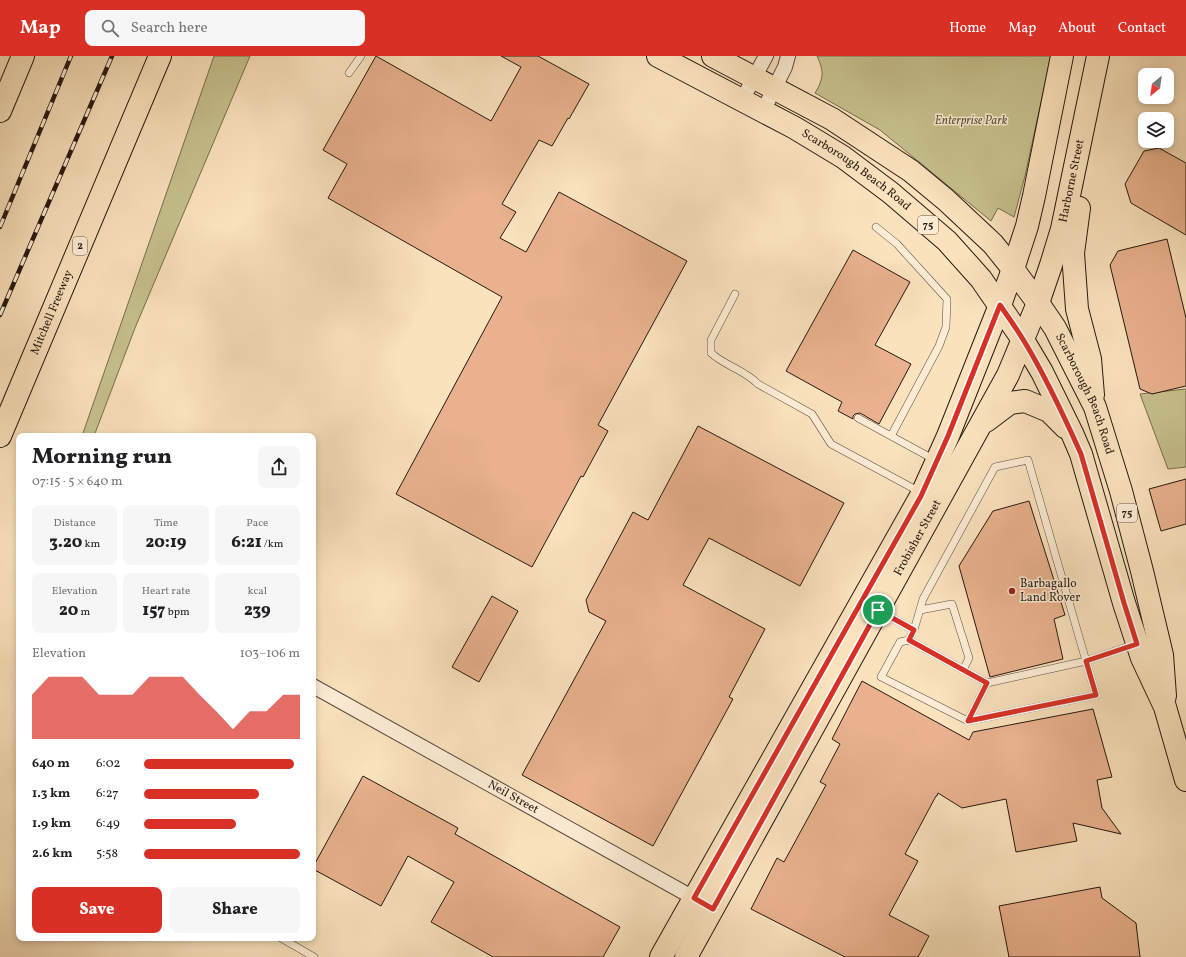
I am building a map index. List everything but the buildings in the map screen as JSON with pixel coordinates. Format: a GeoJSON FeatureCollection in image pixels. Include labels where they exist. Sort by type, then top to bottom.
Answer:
{"type":"FeatureCollection","features":[{"type":"Feature","properties":{"kind":"main road"},"geometry":{"type":"LineString","coordinates":[[0,111],[23,56]]}},
{"type":"Feature","properties":{"kind":"main road","name":"Mitchell Freeway"},"geometry":{"type":"LineString","coordinates":[[0,436],[160,56]]}},
{"type":"Feature","properties":{"kind":"main road","name":"Scarborough Beach Road"},"geometry":{"type":"LineString","coordinates":[[658,56],[795,128],[843,157],[891,192],[947,241],[981,280],[1000,305],[1042,372],[1081,454],[1137,644],[1142,658],[1166,707],[1186,780]]}},
{"type":"Feature","properties":{"kind":"main road","name":"Scarborough Beach Road"},"geometry":{"type":"LineString","coordinates":[[713,56],[832,118],[911,171],[946,200],[992,244],[1038,303],[1055,328],[1094,407],[1121,491],[1162,655],[1166,707]]}},
{"type":"Feature","properties":{"kind":"main road"},"geometry":{"type":"LineString","coordinates":[[1013,269],[1027,226],[1034,196],[1062,56]]}},
{"type":"Feature","properties":{"kind":"main road","name":"Harborne Street"},"geometry":{"type":"LineString","coordinates":[[1038,303],[1062,229],[1098,56]]}},
{"type":"Feature","properties":{"kind":"main road"},"geometry":{"type":"LineString","coordinates":[[1072,181],[1079,208],[1073,253],[1077,309],[1090,359],[1094,407]]}},
{"type":"Feature","properties":{"kind":"main road","name":"Frobisher Street"},"geometry":{"type":"LineString","coordinates":[[661,957],[922,493],[948,436],[1013,269]]}},
{"type":"Feature","properties":{"kind":"main road","name":"Frobisher Street"},"geometry":{"type":"LineString","coordinates":[[686,957],[1008,375],[1038,303]]}},
{"type":"Feature","properties":{"kind":"main road"},"geometry":{"type":"LineString","coordinates":[[981,424],[1010,403],[1026,401],[1049,411],[1072,433]]}},
{"type":"Feature","properties":{"kind":"street"},"geometry":{"type":"LineString","coordinates":[[742,100],[766,56]]}},
{"type":"Feature","properties":{"kind":"street"},"geometry":{"type":"LineString","coordinates":[[763,111],[785,67],[788,56]]}},
{"type":"Feature","properties":{"kind":"street","name":"Neil Street"},"geometry":{"type":"LineString","coordinates":[[316,688],[713,909]]}},
{"type":"Feature","properties":{"kind":"lane"},"geometry":{"type":"LineString","coordinates":[[349,73],[361,56]]}},
{"type":"Feature","properties":{"kind":"lane"},"geometry":{"type":"LineString","coordinates":[[876,227],[898,244],[947,299],[946,327],[939,346],[891,436]]}},
{"type":"Feature","properties":{"kind":"lane"},"geometry":{"type":"LineString","coordinates":[[735,294],[711,340],[711,353],[752,377],[758,384],[812,414],[831,444],[922,493]]}},
{"type":"Feature","properties":{"kind":"lane"},"geometry":{"type":"LineString","coordinates":[[858,418],[937,461]]}},
{"type":"Feature","properties":{"kind":"lane"},"geometry":{"type":"LineString","coordinates":[[909,640],[914,630],[923,599],[994,466],[1028,460],[1086,661],[1096,695],[968,721],[881,677],[900,642],[909,640],[987,683],[1086,661],[1137,644]]}},
{"type":"Feature","properties":{"kind":"lane"},"geometry":{"type":"LineString","coordinates":[[920,610],[952,604],[969,658],[963,670]]}},
{"type":"Feature","properties":{"kind":"lane"},"geometry":{"type":"LineString","coordinates":[[878,610],[914,630]]}},
{"type":"Feature","properties":{"kind":"lane"},"geometry":{"type":"LineString","coordinates":[[968,721],[987,683]]}},
{"type":"Feature","properties":{"kind":"lane"},"geometry":{"type":"LineString","coordinates":[[285,941],[314,957]]}},
{"type":"Feature","properties":{"kind":"green space"},"geometry":{"type":"Polygon","coordinates":[[[214,56],[250,56],[135,328],[95,433],[83,433],[214,56]]]}},
{"type":"Feature","properties":{"kind":"green space","name":"Enterprise Park"},"geometry":{"type":"Polygon","coordinates":[[[817,56],[1051,56],[1025,176],[1014,217],[998,208],[991,221],[880,130],[815,93],[820,83],[822,74],[817,56]]]}},
{"type":"Feature","properties":{"kind":"green space"},"geometry":{"type":"Polygon","coordinates":[[[1186,389],[1186,467],[1168,469],[1140,394],[1186,389]]]}},
{"type":"Feature","properties":{"kind":"railway"},"geometry":{"type":"LineString","coordinates":[[0,227],[71,56]]}},
{"type":"Feature","properties":{"kind":"railway"},"geometry":{"type":"LineString","coordinates":[[0,315],[112,56]]}},
{"type":"Feature","properties":{"kind":"place","name":"Barbagallo Land Rover"},"geometry":{"type":"Point","coordinates":[1012,591]}},
{"type":"Feature","properties":{"kind":"route"},"geometry":{"type":"LineString","coordinates":[[1000,305],[1042,372],[1081,454],[1137,644],[1086,661],[1096,695],[968,721],[987,683],[909,640],[914,630],[878,610],[713,909],[694,898],[921,496],[948,436],[1000,305]]}}]}
